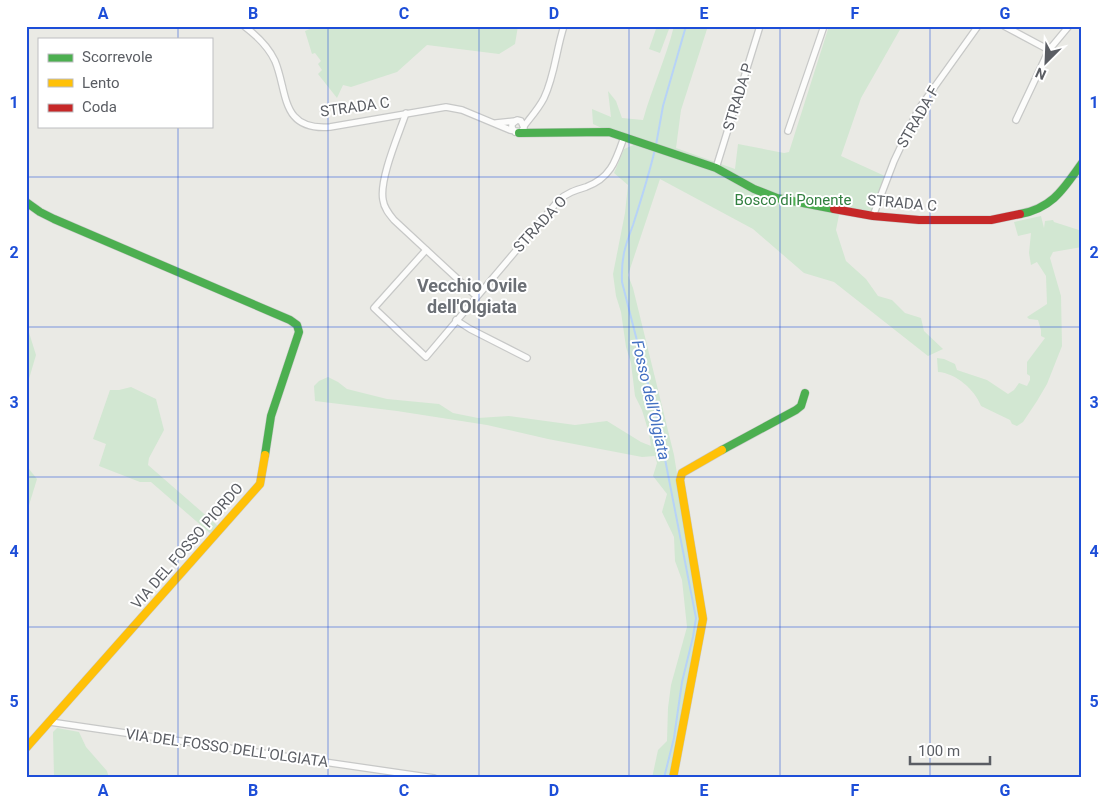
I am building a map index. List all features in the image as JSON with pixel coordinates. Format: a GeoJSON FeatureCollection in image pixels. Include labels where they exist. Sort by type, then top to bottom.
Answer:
{"type":"FeatureCollection","features":[{"type":"Feature","properties":{"kind":"street","name":"STRADA C"},"geometry":{"type":"LineString","coordinates":[[244,26],[257,36],[270,52],[277,66],[287,105],[294,115],[305,123],[316,127],[330,127],[435,108],[451,107],[465,110],[494,123],[533,134],[609,132],[716,168],[771,196],[873,216],[929,220],[991,220],[1038,209],[1052,201],[1065,188],[1082,163]]}},
{"type":"Feature","properties":{"kind":"street"},"geometry":{"type":"LineString","coordinates":[[521,130],[542,102],[550,84],[564,26]]}},
{"type":"Feature","properties":{"kind":"street","name":"STRADA P"},"geometry":{"type":"LineString","coordinates":[[716,168],[760,26]]}},
{"type":"Feature","properties":{"kind":"street"},"geometry":{"type":"LineString","coordinates":[[788,131],[824,26]]}},
{"type":"Feature","properties":{"kind":"street","name":"STRADA F"},"geometry":{"type":"LineString","coordinates":[[873,216],[894,161],[916,115],[978,26]]}},
{"type":"Feature","properties":{"kind":"street"},"geometry":{"type":"LineString","coordinates":[[1004,26],[1049,50]]}},
{"type":"Feature","properties":{"kind":"street"},"geometry":{"type":"LineString","coordinates":[[1016,120],[1049,50],[1069,26]]}},
{"type":"Feature","properties":{"kind":"street"},"geometry":{"type":"LineString","coordinates":[[521,130],[512,126],[516,120],[528,116],[535,111]]}},
{"type":"Feature","properties":{"kind":"street"},"geometry":{"type":"LineString","coordinates":[[406,114],[388,167],[383,189],[383,200],[390,216],[476,296]]}},
{"type":"Feature","properties":{"kind":"street","name":"STRADA C"},"geometry":{"type":"LineString","coordinates":[[494,123],[516,120]]}},
{"type":"Feature","properties":{"kind":"street"},"geometry":{"type":"LineString","coordinates":[[516,120],[522,121],[521,130]]}},
{"type":"Feature","properties":{"kind":"street","name":"STRADA O"},"geometry":{"type":"LineString","coordinates":[[426,250],[374,308],[426,357],[560,199],[604,178],[613,164],[624,137]]}},
{"type":"Feature","properties":{"kind":"street","name":"VIA DEL FOSSO PIORDO"},"geometry":{"type":"LineString","coordinates":[[26,202],[54,219],[290,320],[299,329],[298,338],[271,416],[260,484],[26,748]]}},
{"type":"Feature","properties":{"kind":"street"},"geometry":{"type":"LineString","coordinates":[[456,320],[528,358]]}},
{"type":"Feature","properties":{"kind":"street"},"geometry":{"type":"LineString","coordinates":[[673,778],[703,619],[680,476],[688,469],[796,410],[800,406],[805,393]]}},
{"type":"Feature","properties":{"kind":"street","name":"VIA DEL FOSSO DELL'OLGIATA"},"geometry":{"type":"LineString","coordinates":[[50,722],[434,778]]}},
{"type":"Feature","properties":{"kind":"green space"},"geometry":{"type":"Polygon","coordinates":[[[317,26],[518,26],[515,44],[499,54],[427,45],[397,72],[351,87],[343,85],[337,98],[318,74],[322,70],[318,64],[321,61],[315,53],[312,54],[305,31],[317,26]]]}},
{"type":"Feature","properties":{"kind":"green space"},"geometry":{"type":"Polygon","coordinates":[[[657,26],[669,29],[660,53],[649,49],[657,26]]]}},
{"type":"Feature","properties":{"kind":"green space","name":"Bosco di Ponente"},"geometry":{"type":"Polygon","coordinates":[[[674,26],[708,26],[681,110],[676,148],[735,169],[738,144],[784,153],[789,152],[829,26],[902,26],[861,98],[841,156],[887,177],[873,216],[840,210],[836,230],[846,261],[866,279],[878,296],[892,300],[905,313],[921,318],[924,331],[943,349],[928,356],[834,282],[804,273],[753,229],[660,179],[628,275],[633,288],[674,455],[700,618],[671,778],[652,778],[658,750],[667,741],[671,685],[687,627],[682,580],[675,561],[674,537],[662,512],[667,494],[653,476],[657,463],[655,456],[642,457],[487,425],[315,401],[314,386],[319,381],[328,377],[347,389],[387,399],[439,404],[453,413],[478,418],[509,416],[575,425],[607,421],[651,446],[642,410],[635,396],[631,363],[626,347],[613,274],[625,213],[628,185],[614,173],[624,149],[636,144],[593,124],[592,109],[611,117],[608,91],[616,101],[622,118],[643,120],[674,26]]]}},
{"type":"Feature","properties":{"kind":"green space"},"geometry":{"type":"Polygon","coordinates":[[[1041,216],[1044,228],[1045,221],[1053,220],[1054,222],[1082,231],[1082,247],[1053,252],[1050,258],[1061,296],[1062,346],[1047,384],[1023,422],[1017,426],[1012,424],[1010,420],[981,406],[970,388],[964,383],[951,375],[938,372],[937,358],[955,364],[957,370],[987,380],[1008,394],[1019,383],[1027,386],[1030,376],[1027,374],[1027,362],[1045,338],[1041,336],[1038,320],[1027,317],[1047,304],[1046,276],[1037,262],[1031,265],[1029,253],[1031,233],[1018,236],[1014,222],[1041,216]]]}},
{"type":"Feature","properties":{"kind":"green space"},"geometry":{"type":"Polygon","coordinates":[[[26,323],[36,355],[26,389],[26,323]]]}},
{"type":"Feature","properties":{"kind":"green space"},"geometry":{"type":"Polygon","coordinates":[[[131,387],[156,399],[164,430],[149,458],[148,465],[218,526],[211,534],[151,482],[140,482],[99,466],[106,444],[93,439],[110,390],[131,387]]]}},
{"type":"Feature","properties":{"kind":"green space"},"geometry":{"type":"Polygon","coordinates":[[[26,469],[29,469],[37,479],[26,515],[26,469]]]}},
{"type":"Feature","properties":{"kind":"green space"},"geometry":{"type":"Polygon","coordinates":[[[57,728],[79,732],[86,747],[107,771],[109,778],[54,778],[53,732],[57,728]]]}},
{"type":"Feature","properties":{"kind":"waterway","name":"Fosso dell’Olgiata"},"geometry":{"type":"LineString","coordinates":[[656,145],[663,106],[686,26]]}},
{"type":"Feature","properties":{"kind":"waterway","name":"Fosso dell’Olgiata"},"geometry":{"type":"LineString","coordinates":[[655,149],[626,246],[623,259],[622,282],[658,423],[696,618],[682,682],[674,738],[664,778]]}},
{"type":"Feature","properties":{"kind":"traffic: fast"},"geometry":{"type":"LineString","coordinates":[[519,133],[609,132],[716,168],[754,189],[777,198],[834,209]]}},
{"type":"Feature","properties":{"kind":"traffic: fast"},"geometry":{"type":"LineString","coordinates":[[1020,214],[1041,207],[1057,196],[1082,163]]}},
{"type":"Feature","properties":{"kind":"traffic: fast"},"geometry":{"type":"LineString","coordinates":[[26,202],[54,219],[290,320],[297,325],[299,332],[271,416],[265,455]]}},
{"type":"Feature","properties":{"kind":"traffic: fast"},"geometry":{"type":"LineString","coordinates":[[722,450],[796,410],[801,406],[805,393]]}},
{"type":"Feature","properties":{"kind":"traffic: slow"},"geometry":{"type":"LineString","coordinates":[[673,778],[703,619],[680,480],[682,473],[722,450]]}},
{"type":"Feature","properties":{"kind":"traffic: slow"},"geometry":{"type":"LineString","coordinates":[[26,748],[260,484],[265,455]]}},
{"type":"Feature","properties":{"kind":"traffic: jam"},"geometry":{"type":"LineString","coordinates":[[834,209],[873,216],[919,220],[991,220],[1020,214]]}},
{"type":"Feature","properties":{"kind":"district","name":"Vecchio Ovile dell'Olgiata"},"geometry":{"type":"Point","coordinates":[472,295]}}]}
